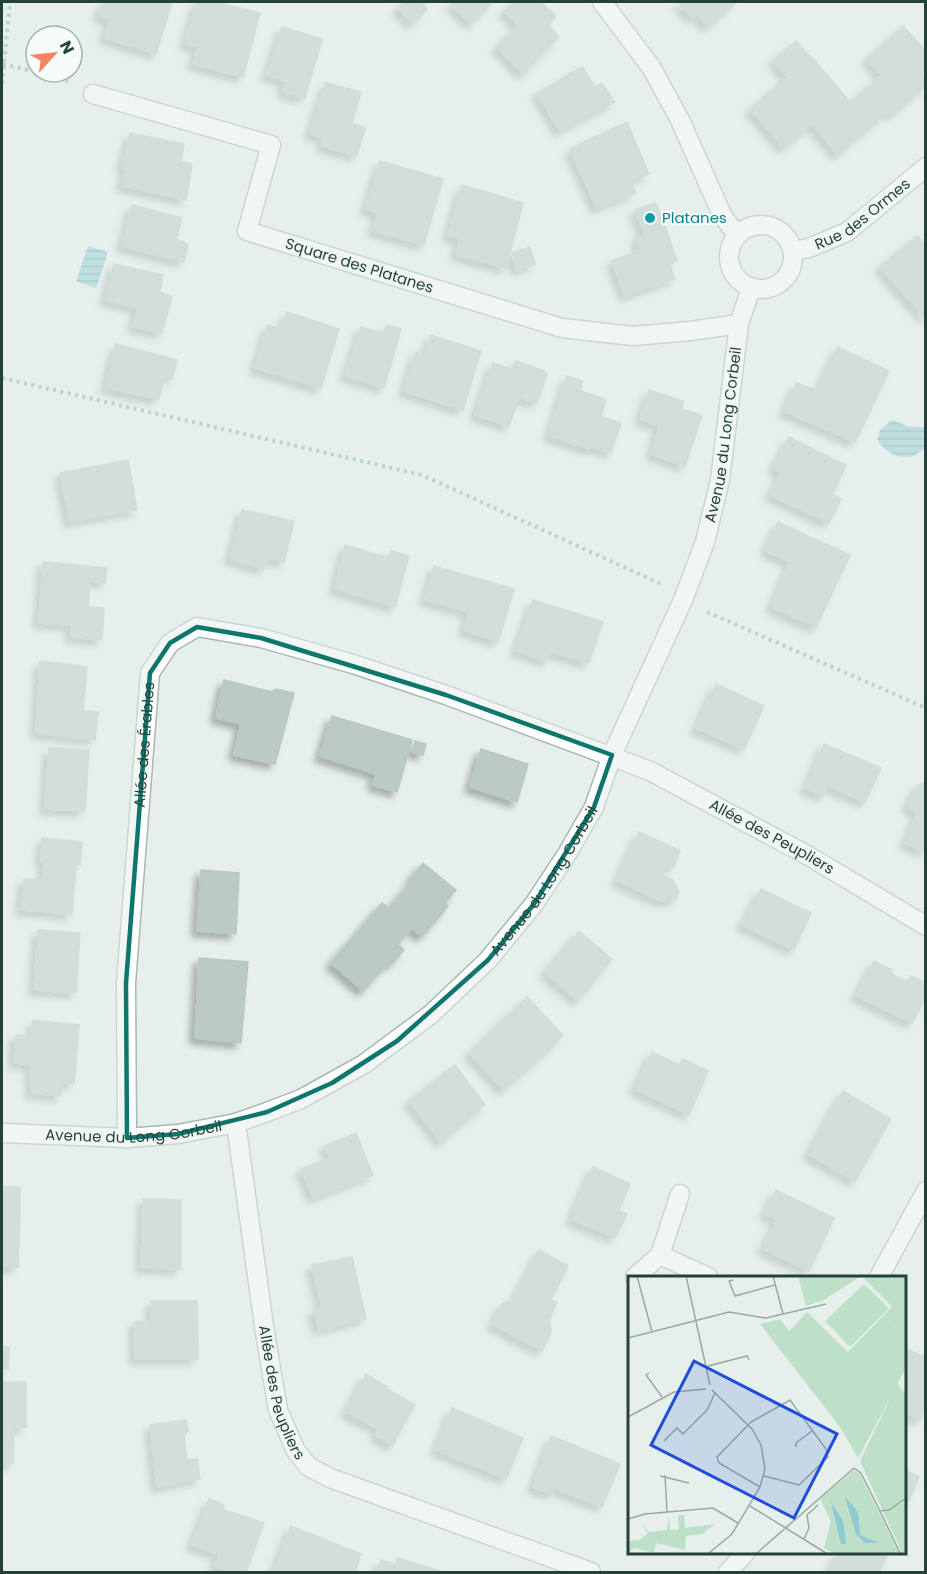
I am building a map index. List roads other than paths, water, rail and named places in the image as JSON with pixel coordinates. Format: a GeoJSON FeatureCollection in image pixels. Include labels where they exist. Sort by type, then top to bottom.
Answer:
{"type":"FeatureCollection","features":[{"type":"Feature","properties":{"kind":"street"},"geometry":{"type":"LineString","coordinates":[[602,2],[651,67],[680,120],[723,217],[738,235]]}},
{"type":"Feature","properties":{"kind":"street","name":"Square des Platanes"},"geometry":{"type":"LineString","coordinates":[[93,94],[271,145],[247,231],[562,328],[633,336],[739,324]]}},
{"type":"Feature","properties":{"kind":"street","name":"Rue des Ormes"},"geometry":{"type":"LineString","coordinates":[[793,251],[809,248],[847,232],[926,167]]}},
{"type":"Feature","properties":{"kind":"street"},"geometry":{"type":"LineString","coordinates":[[756,225],[776,228],[789,242],[793,251],[793,262],[789,273],[773,287],[762,290],[741,283],[734,275],[730,264],[729,254],[732,243],[738,235],[756,225]]}},
{"type":"Feature","properties":{"kind":"street","name":"Avenue du Long Corbeil"},"geometry":{"type":"LineString","coordinates":[[2,1133],[127,1138],[178,1134],[236,1122],[301,1099],[364,1064],[430,1015],[488,960],[534,904],[594,807],[612,755],[683,600],[705,542],[720,480],[739,324],[752,288]]}},
{"type":"Feature","properties":{"kind":"street","name":"Allée des Érables"},"geometry":{"type":"LineString","coordinates":[[127,1138],[126,983],[150,673],[170,643],[196,627],[261,638],[446,694],[612,755]]}},
{"type":"Feature","properties":{"kind":"street","name":"Allée des Peupliers"},"geometry":{"type":"LineString","coordinates":[[612,755],[650,771],[796,850],[926,926]]}},
{"type":"Feature","properties":{"kind":"street","name":"Allée des Peupliers"},"geometry":{"type":"LineString","coordinates":[[236,1122],[254,1261],[276,1399],[296,1451],[309,1467],[330,1478],[591,1572]]}},
{"type":"Feature","properties":{"kind":"street"},"geometry":{"type":"LineString","coordinates":[[880,1276],[926,1191]]}},
{"type":"Feature","properties":{"kind":"street"},"geometry":{"type":"LineString","coordinates":[[635,1276],[660,1255],[681,1194]]}},
{"type":"Feature","properties":{"kind":"street"},"geometry":{"type":"LineString","coordinates":[[660,1255],[706,1276]]}},
{"type":"Feature","properties":{"kind":"street"},"geometry":{"type":"LineString","coordinates":[[728,1572],[744,1553]]}},
{"type":"Feature","properties":{"kind":"water"},"geometry":{"type":"Polygon","coordinates":[[[88,246],[108,252],[96,288],[76,281],[88,246]]]}},
{"type":"Feature","properties":{"kind":"water"},"geometry":{"type":"Polygon","coordinates":[[[892,420],[910,427],[925,428],[925,449],[914,455],[901,457],[883,447],[877,439],[880,430],[892,420]]]}},
{"type":"Feature","properties":{"kind":"place","name":"Platanes"},"geometry":{"type":"Point","coordinates":[650,218]}}]}
